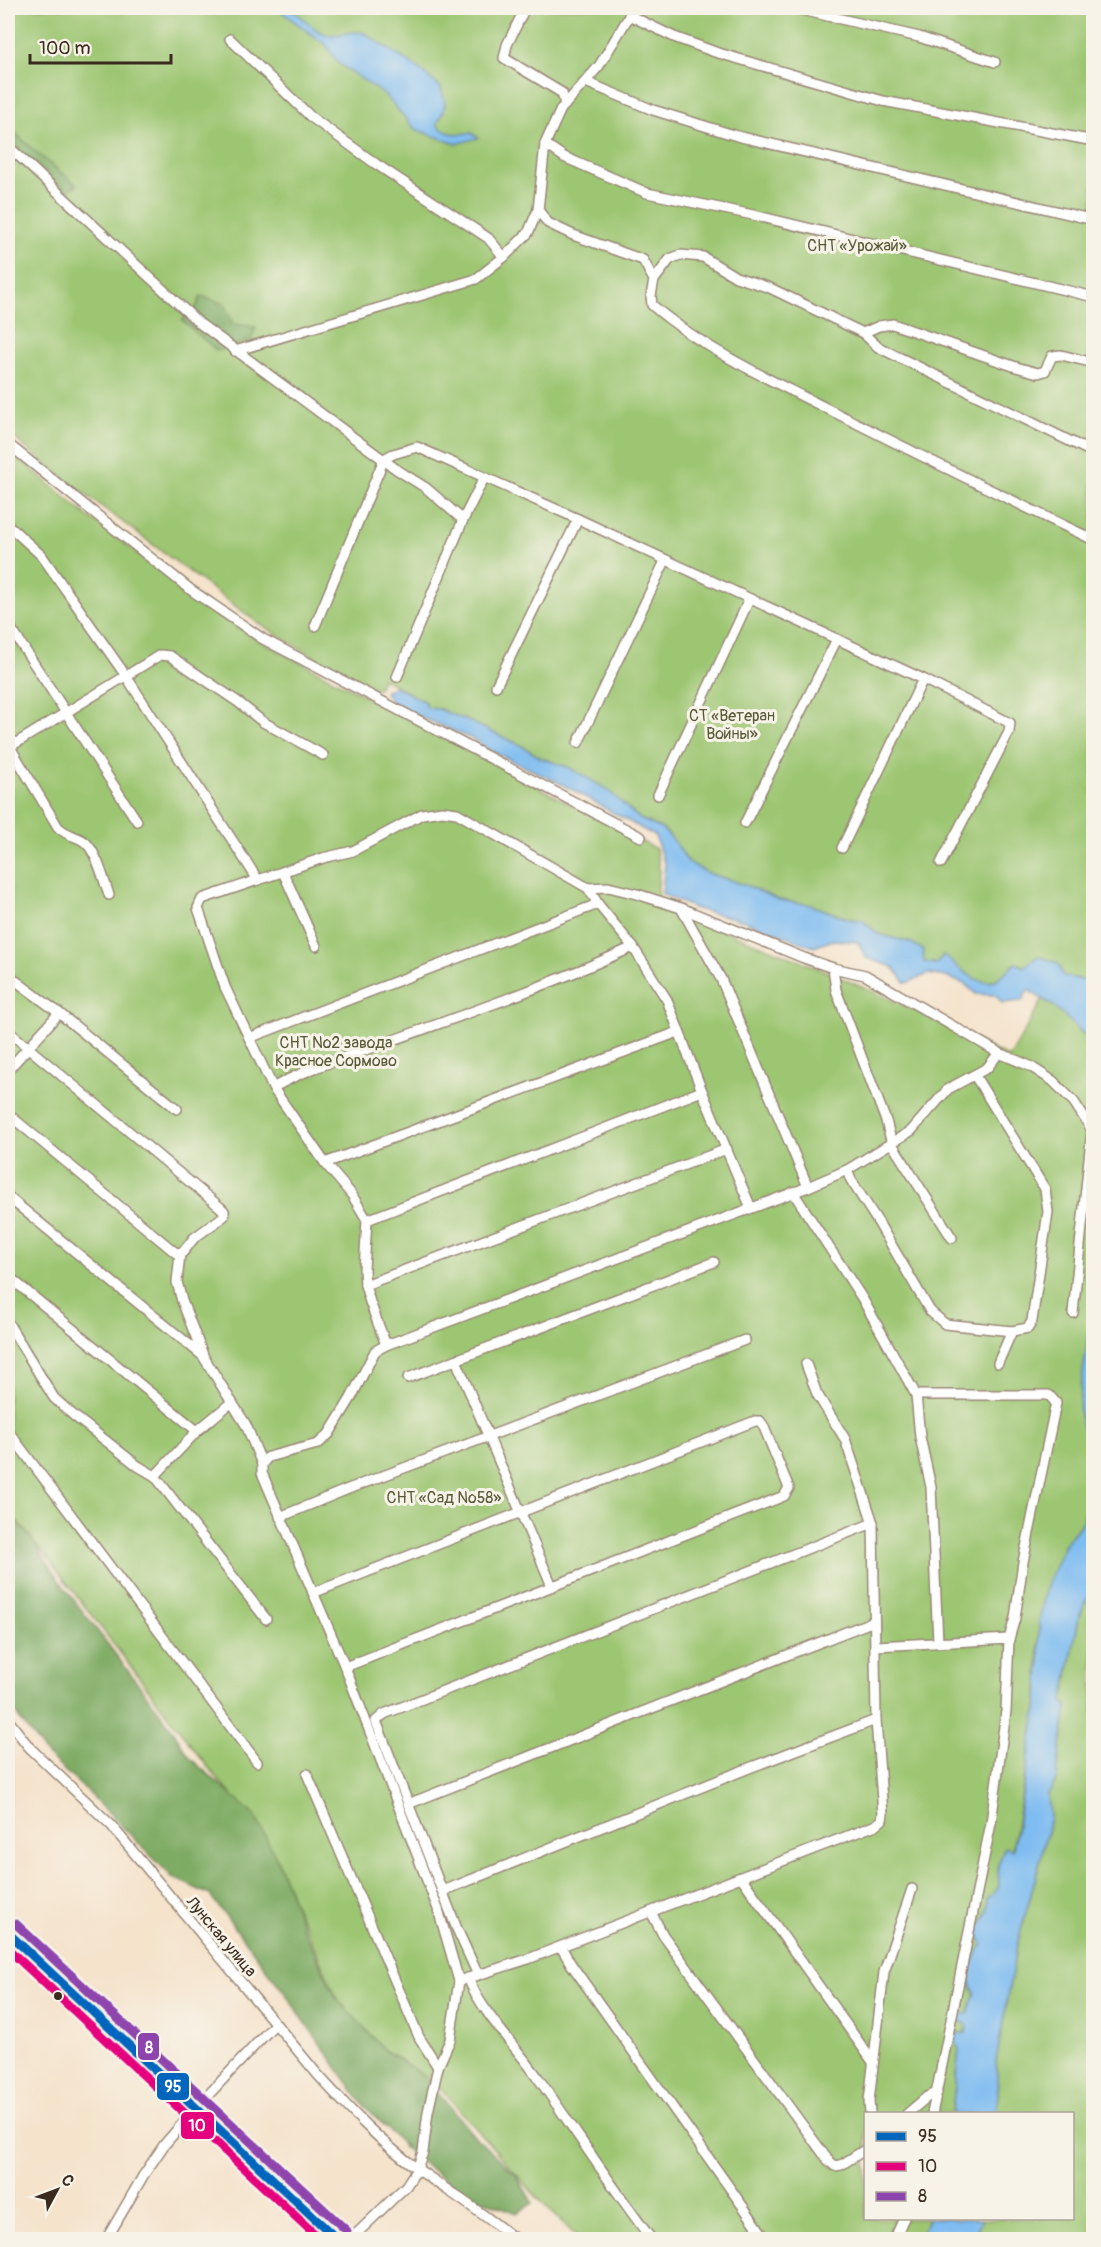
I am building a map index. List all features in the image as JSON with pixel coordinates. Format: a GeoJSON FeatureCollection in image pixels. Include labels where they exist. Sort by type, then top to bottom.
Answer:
{"type":"FeatureCollection","features":[{"type":"Feature","properties":{"kind":"main road"},"geometry":{"type":"LineString","coordinates":[[8,1933],[339,2240]]}},
{"type":"Feature","properties":{"kind":"street"},"geometry":{"type":"LineString","coordinates":[[525,8],[507,45],[504,58],[562,93],[565,105]]}},
{"type":"Feature","properties":{"kind":"street"},"geometry":{"type":"LineString","coordinates":[[793,8],[920,37],[995,62]]}},
{"type":"Feature","properties":{"kind":"street"},"geometry":{"type":"LineString","coordinates":[[235,351],[476,279],[504,257],[528,233],[538,210],[545,144],[561,109],[599,66],[631,11],[674,37],[715,52],[883,101],[1094,141]]}},
{"type":"Feature","properties":{"kind":"street"},"geometry":{"type":"LineString","coordinates":[[230,39],[311,117],[376,164],[488,237],[504,257]]}},
{"type":"Feature","properties":{"kind":"street"},"geometry":{"type":"LineString","coordinates":[[586,82],[652,110],[738,136],[1094,220]]}},
{"type":"Feature","properties":{"kind":"street"},"geometry":{"type":"LineString","coordinates":[[545,144],[564,157],[647,193],[753,215],[1094,297]]}},
{"type":"Feature","properties":{"kind":"street"},"geometry":{"type":"LineString","coordinates":[[8,146],[199,323],[426,488],[463,520]]}},
{"type":"Feature","properties":{"kind":"street"},"geometry":{"type":"LineString","coordinates":[[538,210],[548,223],[573,235],[643,260],[654,280]]}},
{"type":"Feature","properties":{"kind":"street"},"geometry":{"type":"LineString","coordinates":[[1094,453],[878,347],[863,333],[770,288],[736,277],[703,257],[680,255],[670,259],[654,280],[652,305],[669,320],[716,349],[770,380],[1094,540]]}},
{"type":"Feature","properties":{"kind":"street"},"geometry":{"type":"LineString","coordinates":[[863,333],[879,326],[893,324],[1038,373],[1045,370],[1052,356],[1061,355],[1094,363]]}},
{"type":"Feature","properties":{"kind":"street"},"geometry":{"type":"LineString","coordinates":[[8,444],[191,590],[263,639],[641,837]]}},
{"type":"Feature","properties":{"kind":"street"},"geometry":{"type":"LineString","coordinates":[[315,626],[384,459],[417,447],[923,679],[1010,723],[1009,732],[941,863]]}},
{"type":"Feature","properties":{"kind":"street"},"geometry":{"type":"LineString","coordinates":[[397,677],[463,520],[484,478]]}},
{"type":"Feature","properties":{"kind":"street"},"geometry":{"type":"LineString","coordinates":[[496,686],[578,519]]}},
{"type":"Feature","properties":{"kind":"street"},"geometry":{"type":"LineString","coordinates":[[8,525],[42,556],[126,676],[258,880]]}},
{"type":"Feature","properties":{"kind":"street"},"geometry":{"type":"LineString","coordinates":[[578,743],[665,561]]}},
{"type":"Feature","properties":{"kind":"street"},"geometry":{"type":"LineString","coordinates":[[658,795],[749,600]]}},
{"type":"Feature","properties":{"kind":"street"},"geometry":{"type":"LineString","coordinates":[[8,624],[137,821]]}},
{"type":"Feature","properties":{"kind":"street"},"geometry":{"type":"LineString","coordinates":[[745,823],[837,639]]}},
{"type":"Feature","properties":{"kind":"street"},"geometry":{"type":"LineString","coordinates":[[109,895],[92,851],[86,842],[67,835],[58,827],[9,747],[160,655],[170,656],[238,702],[263,722],[323,755]]}},
{"type":"Feature","properties":{"kind":"street"},"geometry":{"type":"LineString","coordinates":[[842,848],[923,679]]}},
{"type":"Feature","properties":{"kind":"street"},"geometry":{"type":"LineString","coordinates":[[387,1345],[365,1285],[367,1220],[352,1195],[325,1163],[273,1088],[225,987],[198,908],[202,899],[353,851],[422,814],[442,811],[458,813],[588,888],[633,947],[667,1000],[702,1092],[751,1208]]}},
{"type":"Feature","properties":{"kind":"street"},"geometry":{"type":"LineString","coordinates":[[283,872],[316,946]]}},
{"type":"Feature","properties":{"kind":"street"},"geometry":{"type":"LineString","coordinates":[[588,888],[608,887],[681,908],[833,968],[865,975],[999,1053],[1030,1066],[1053,1081],[1074,1102],[1092,1130],[1073,1313]]}},
{"type":"Feature","properties":{"kind":"street"},"geometry":{"type":"LineString","coordinates":[[249,1038],[598,904]]}},
{"type":"Feature","properties":{"kind":"street"},"geometry":{"type":"LineString","coordinates":[[681,908],[721,979],[808,1187]]}},
{"type":"Feature","properties":{"kind":"street"},"geometry":{"type":"LineString","coordinates":[[273,1088],[346,1058],[574,975],[633,947]]}},
{"type":"Feature","properties":{"kind":"street"},"geometry":{"type":"LineString","coordinates":[[833,968],[836,990],[886,1121],[892,1144],[952,1238]]}},
{"type":"Feature","properties":{"kind":"street"},"geometry":{"type":"LineString","coordinates":[[8,975],[59,1012],[177,1109]]}},
{"type":"Feature","properties":{"kind":"street"},"geometry":{"type":"LineString","coordinates":[[8,1070],[59,1012]]}},
{"type":"Feature","properties":{"kind":"street"},"geometry":{"type":"LineString","coordinates":[[8,1031],[224,1211],[222,1219],[203,1231],[180,1254],[177,1282],[203,1356],[246,1425],[262,1464],[262,1473],[345,1667],[464,1980],[535,2074],[616,2193],[652,2240]]}},
{"type":"Feature","properties":{"kind":"street"},"geometry":{"type":"LineString","coordinates":[[325,1163],[678,1032]]}},
{"type":"Feature","properties":{"kind":"street"},"geometry":{"type":"LineString","coordinates":[[262,1464],[268,1457],[318,1444],[329,1434],[375,1351],[808,1187],[847,1170],[910,1131],[948,1089],[987,1068],[999,1053]]}},
{"type":"Feature","properties":{"kind":"street"},"geometry":{"type":"LineString","coordinates":[[847,1170],[930,1311],[945,1323],[1012,1330],[1028,1328],[1032,1321],[1048,1212],[1045,1189],[975,1076]]}},
{"type":"Feature","properties":{"kind":"street"},"geometry":{"type":"LineString","coordinates":[[367,1220],[702,1092]]}},
{"type":"Feature","properties":{"kind":"street"},"geometry":{"type":"LineString","coordinates":[[8,1114],[180,1254]]}},
{"type":"Feature","properties":{"kind":"street"},"geometry":{"type":"LineString","coordinates":[[365,1285],[727,1149]]}},
{"type":"Feature","properties":{"kind":"street"},"geometry":{"type":"LineString","coordinates":[[793,1192],[862,1298],[916,1395],[920,1437],[931,1488],[938,1642]]}},
{"type":"Feature","properties":{"kind":"street"},"geometry":{"type":"LineString","coordinates":[[8,1197],[203,1356]]}},
{"type":"Feature","properties":{"kind":"street"},"geometry":{"type":"LineString","coordinates":[[408,1378],[714,1262]]}},
{"type":"Feature","properties":{"kind":"street"},"geometry":{"type":"LineString","coordinates":[[9,1282],[197,1431]]}},
{"type":"Feature","properties":{"kind":"street"},"geometry":{"type":"LineString","coordinates":[[8,1323],[54,1398],[129,1459],[154,1476],[266,1619]]}},
{"type":"Feature","properties":{"kind":"street"},"geometry":{"type":"LineString","coordinates":[[998,1363],[1012,1330]]}},
{"type":"Feature","properties":{"kind":"street"},"geometry":{"type":"LineString","coordinates":[[280,1517],[745,1340]]}},
{"type":"Feature","properties":{"kind":"street"},"geometry":{"type":"LineString","coordinates":[[456,1360],[552,1586]]}},
{"type":"Feature","properties":{"kind":"street"},"geometry":{"type":"LineString","coordinates":[[464,1980],[561,1947],[876,1825],[882,1820],[876,1720],[873,1523],[845,1439],[817,1394],[806,1364]]}},
{"type":"Feature","properties":{"kind":"street"},"geometry":{"type":"LineString","coordinates":[[916,1395],[1049,1395],[1056,1403],[1009,1640],[1006,1711],[990,1823],[932,2112]]}},
{"type":"Feature","properties":{"kind":"street"},"geometry":{"type":"LineString","coordinates":[[154,1476],[197,1431],[232,1402]]}},
{"type":"Feature","properties":{"kind":"street"},"geometry":{"type":"LineString","coordinates":[[313,1593],[755,1421],[764,1425],[789,1488],[784,1496],[345,1667]]}},
{"type":"Feature","properties":{"kind":"street"},"geometry":{"type":"LineString","coordinates":[[8,1431],[257,1762]]}},
{"type":"Feature","properties":{"kind":"street"},"geometry":{"type":"LineString","coordinates":[[478,1975],[442,1891],[376,1721],[384,1714],[873,1523]]}},
{"type":"Feature","properties":{"kind":"street"},"geometry":{"type":"LineString","coordinates":[[408,1804],[874,1621]]}},
{"type":"Feature","properties":{"kind":"street"},"geometry":{"type":"LineString","coordinates":[[876,1646],[1009,1640]]}},
{"type":"Feature","properties":{"kind":"street","name":"Лунская улица"},"geometry":{"type":"LineString","coordinates":[[8,1720],[29,1747],[111,1826],[275,2024],[354,2114],[417,2169],[485,2214],[516,2240]]}},
{"type":"Feature","properties":{"kind":"street"},"geometry":{"type":"LineString","coordinates":[[442,1891],[739,1772],[876,1720]]}},
{"type":"Feature","properties":{"kind":"street"},"geometry":{"type":"LineString","coordinates":[[307,1774],[419,2037],[438,2067]]}},
{"type":"Feature","properties":{"kind":"street"},"geometry":{"type":"LineString","coordinates":[[741,1878],[873,2062]]}},
{"type":"Feature","properties":{"kind":"street"},"geometry":{"type":"LineString","coordinates":[[870,2112],[869,2101],[884,1972],[912,1889]]}},
{"type":"Feature","properties":{"kind":"street"},"geometry":{"type":"LineString","coordinates":[[651,1912],[663,1935],[828,2160],[835,2166],[841,2165],[864,2151]]}},
{"type":"Feature","properties":{"kind":"street"},"geometry":{"type":"LineString","coordinates":[[561,1947],[761,2232]]}},
{"type":"Feature","properties":{"kind":"street"},"geometry":{"type":"LineString","coordinates":[[350,2240],[406,2186],[417,2169],[423,2152],[428,2112],[438,2067],[450,2040],[464,1980]]}},
{"type":"Feature","properties":{"kind":"street"},"geometry":{"type":"LineString","coordinates":[[106,2240],[159,2153],[196,2108],[275,2024]]}},
{"type":"Feature","properties":{"kind":"street"},"geometry":{"type":"LineString","coordinates":[[909,2112],[927,2097],[937,2093]]}},
{"type":"Feature","properties":{"kind":"street"},"geometry":{"type":"LineString","coordinates":[[894,2240],[903,2220]]}},
{"type":"Feature","properties":{"kind":"green space"},"geometry":{"type":"Polygon","coordinates":[[[8,8],[1093,8],[1093,986],[1087,981],[1063,976],[1038,956],[1024,967],[1016,963],[990,982],[976,979],[942,956],[937,964],[924,962],[912,943],[878,934],[862,920],[849,919],[811,905],[779,900],[745,885],[707,873],[688,862],[663,829],[640,819],[606,789],[570,768],[541,758],[522,746],[439,709],[427,708],[425,702],[382,678],[378,689],[369,690],[258,623],[54,471],[8,433],[8,8]]]}},
{"type":"Feature","properties":{"kind":"green space"},"geometry":{"type":"Polygon","coordinates":[[[8,126],[39,155],[77,185],[67,191],[8,139],[8,126]]]}},
{"type":"Feature","properties":{"kind":"green space"},"geometry":{"type":"Polygon","coordinates":[[[201,296],[224,304],[233,324],[256,327],[251,340],[217,351],[182,320],[194,312],[201,296]]]}},
{"type":"Feature","properties":{"kind":"green space","name":"СНТ №2 завода Красное Сормово"},"geometry":{"type":"Polygon","coordinates":[[[8,449],[91,519],[249,635],[656,849],[659,869],[657,901],[673,911],[886,997],[1009,1058],[1043,999],[1054,1006],[1093,1043],[1094,1306],[1079,1410],[1089,1459],[1084,1520],[1065,1544],[1039,1623],[1038,1702],[1012,1850],[1005,1848],[998,1865],[999,1887],[989,1899],[980,1931],[983,1944],[969,1983],[975,1992],[968,2015],[960,2013],[967,2025],[959,2050],[952,2112],[864,2112],[864,2220],[928,2220],[920,2239],[579,2239],[532,2192],[429,2075],[423,2148],[403,2148],[305,1926],[252,1819],[207,1766],[44,1553],[8,1518],[8,449]]]}},
{"type":"Feature","properties":{"kind":"green space"},"geometry":{"type":"Polygon","coordinates":[[[8,1511],[29,1535],[58,1579],[170,1726],[190,1758],[255,1816],[277,1859],[304,1930],[337,1999],[386,2051],[423,2075],[474,2136],[516,2175],[533,2203],[517,2213],[463,2192],[417,2159],[362,2103],[284,1992],[210,1895],[172,1877],[88,1792],[46,1754],[8,1703],[8,1511]]]}},
{"type":"Feature","properties":{"kind":"green space"},"geometry":{"type":"Polygon","coordinates":[[[1093,1585],[1093,2239],[974,2240],[981,2220],[1074,2220],[1074,2112],[996,2112],[998,2092],[996,2061],[1016,1949],[1050,1818],[1048,1795],[1056,1780],[1067,1706],[1063,1701],[1079,1617],[1093,1585]]]}},
{"type":"Feature","properties":{"kind":"water"},"geometry":{"type":"Polygon","coordinates":[[[284,8],[295,12],[325,34],[364,33],[418,68],[441,88],[445,102],[437,124],[444,131],[458,134],[472,133],[478,138],[456,144],[415,129],[385,95],[338,63],[327,46],[282,12],[284,8]]]}},
{"type":"Feature","properties":{"kind":"water"},"geometry":{"type":"Polygon","coordinates":[[[395,686],[425,702],[427,708],[439,709],[470,722],[522,746],[541,758],[570,768],[606,789],[640,819],[662,829],[674,841],[688,862],[707,873],[745,885],[779,900],[811,905],[849,919],[862,920],[878,934],[912,943],[923,950],[924,962],[937,964],[943,955],[968,975],[983,981],[990,982],[997,979],[1016,963],[1024,967],[1038,956],[1058,963],[1063,976],[1087,981],[1093,986],[1093,1043],[1054,1006],[1028,990],[1022,1001],[1002,1003],[996,995],[976,994],[965,984],[946,977],[928,974],[906,983],[893,967],[866,958],[858,942],[833,940],[814,947],[745,921],[696,909],[662,894],[665,865],[655,836],[562,784],[485,748],[477,741],[393,705],[385,692],[395,686]]]}},
{"type":"Feature","properties":{"kind":"water"},"geometry":{"type":"Polygon","coordinates":[[[1093,1306],[1093,1585],[1079,1617],[1063,1701],[1067,1706],[1056,1780],[1048,1795],[1050,1817],[1016,1949],[996,2061],[998,2092],[996,2112],[952,2112],[959,2050],[955,2040],[958,2033],[966,2033],[967,2025],[957,2019],[960,2013],[968,2014],[975,1992],[970,1980],[971,1967],[975,1955],[983,1944],[973,1932],[985,1918],[988,1899],[999,1887],[998,1865],[1005,1847],[1013,1850],[1038,1702],[1039,1623],[1046,1587],[1065,1544],[1084,1520],[1089,1459],[1079,1410],[1093,1306]]]}},
{"type":"Feature","properties":{"kind":"water"},"geometry":{"type":"Polygon","coordinates":[[[927,2220],[981,2220],[974,2239],[920,2239],[927,2220]]]}},
{"type":"Feature","properties":{"kind":"transit line","name":"8"},"geometry":{"type":"LineString","coordinates":[[16,1924],[347,2231]]}},
{"type":"Feature","properties":{"kind":"transit line","name":"95"},"geometry":{"type":"LineString","coordinates":[[8,1933],[338,2240]]}},
{"type":"Feature","properties":{"kind":"transit line","name":"10"},"geometry":{"type":"LineString","coordinates":[[8,1949],[321,2240]]}},
{"type":"Feature","properties":{"kind":"park label","name":"СНТ «Урожай»"},"geometry":{"type":"Point","coordinates":[857,245]}},
{"type":"Feature","properties":{"kind":"park label","name":"СТ «Ветеран Войны»"},"geometry":{"type":"Point","coordinates":[732,724]}},
{"type":"Feature","properties":{"kind":"park label","name":"СНТ «Сад №58»"},"geometry":{"type":"Point","coordinates":[444,1497]}}]}
